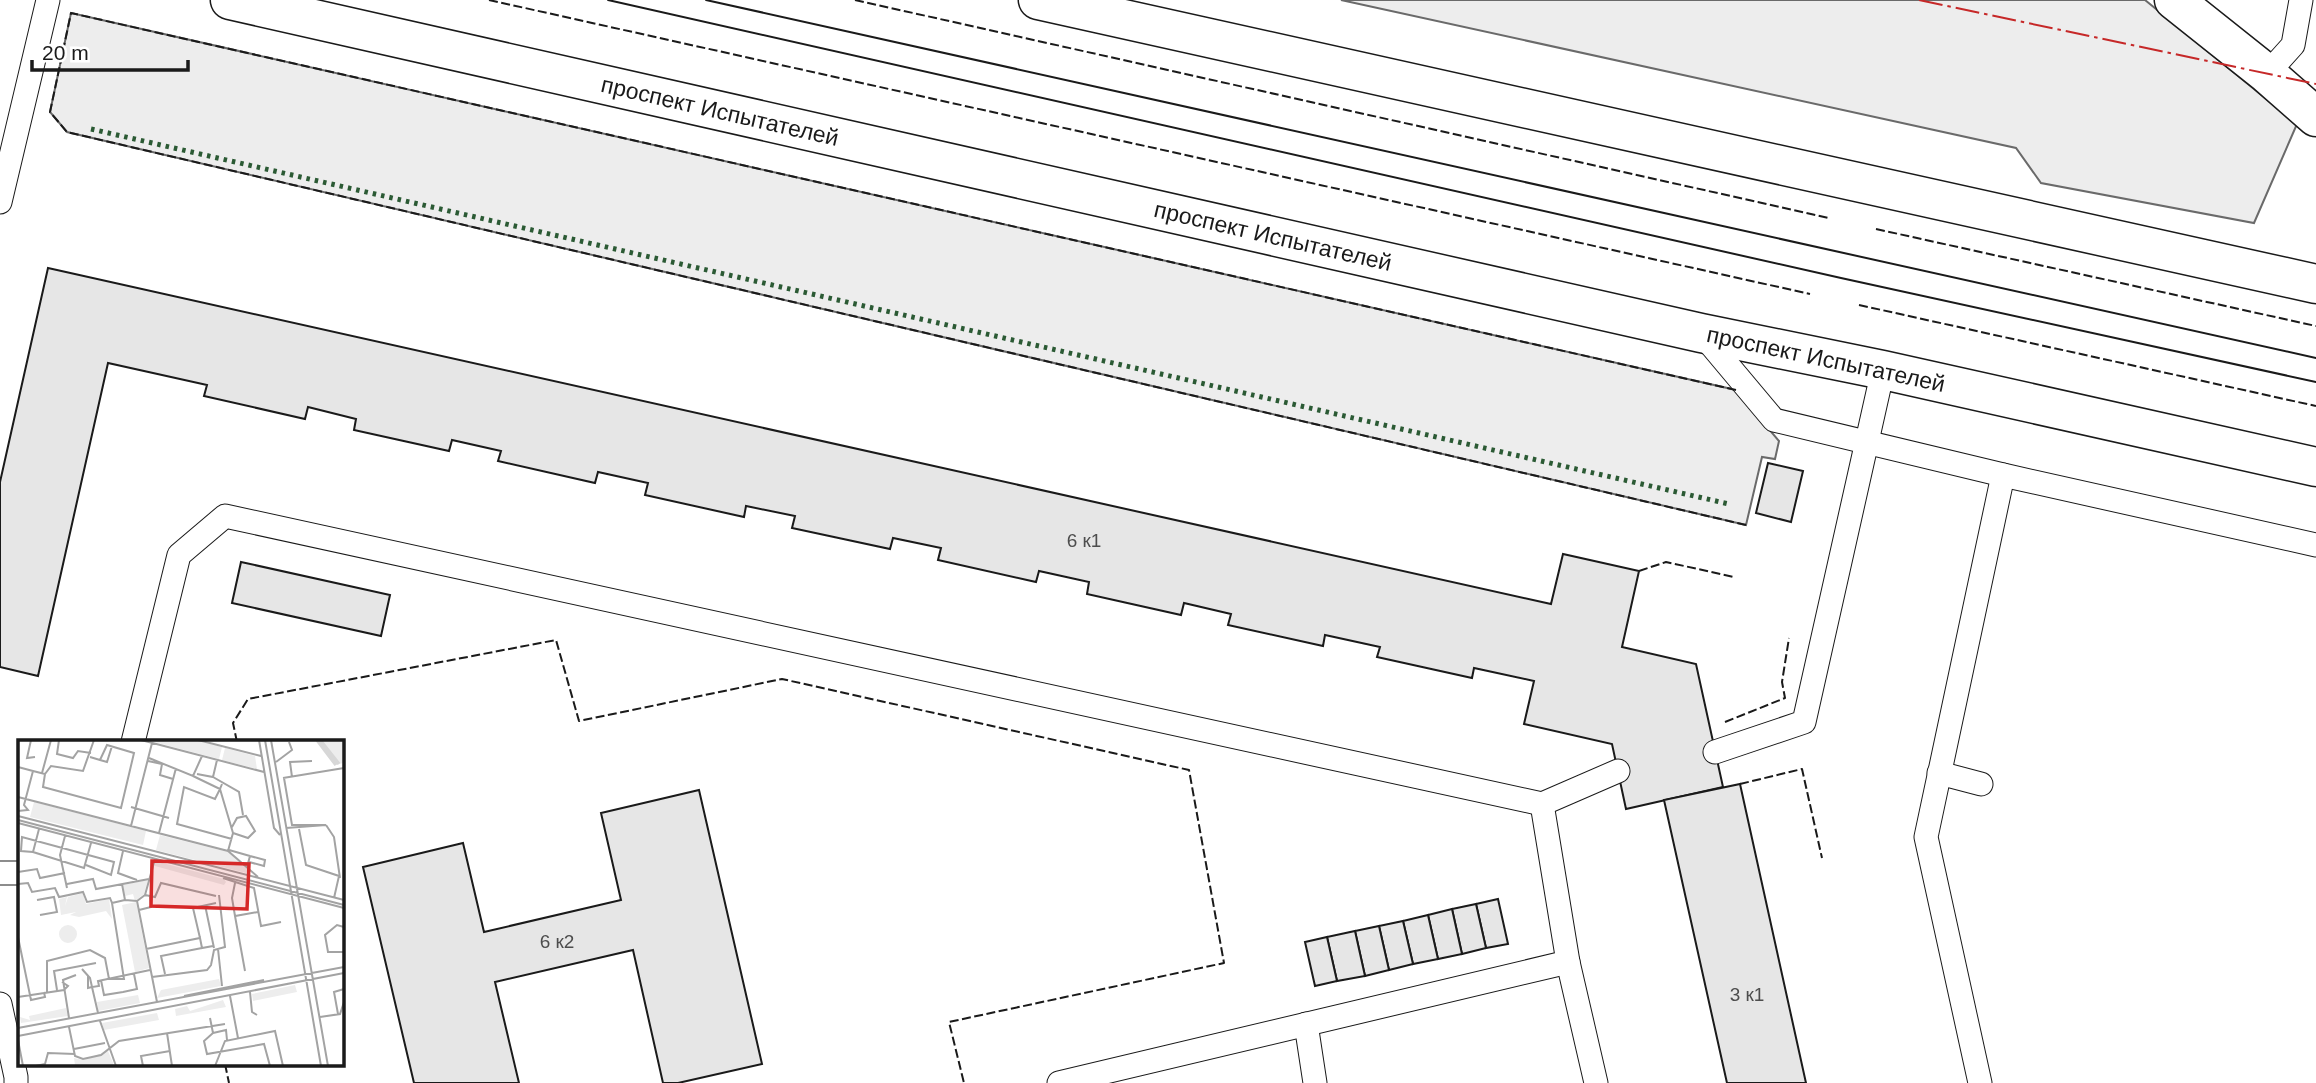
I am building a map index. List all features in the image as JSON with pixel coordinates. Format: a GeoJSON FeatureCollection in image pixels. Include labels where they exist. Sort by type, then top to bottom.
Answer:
{"type":"FeatureCollection","features":[{"type":"Feature","properties":{"kind":"main road","name":"проспект Испытателей"},"geometry":{"type":"LineString","coordinates":[[230,0],[1701,333],[1883,370],[2316,467]]}},
{"type":"Feature","properties":{"kind":"main road"},"geometry":{"type":"LineString","coordinates":[[1038,0],[2316,284]]}},
{"type":"Feature","properties":{"kind":"main road"},"geometry":{"type":"LineString","coordinates":[[2174,0],[2316,117]]}},
{"type":"Feature","properties":{"kind":"lane"},"geometry":{"type":"LineString","coordinates":[[0,202],[48,0]]}},
{"type":"Feature","properties":{"kind":"lane"},"geometry":{"type":"LineString","coordinates":[[2267,74],[2293,45],[2301,0]]}},
{"type":"Feature","properties":{"kind":"lane"},"geometry":{"type":"LineString","coordinates":[[1701,333],[1774,420],[2003,475],[2316,545]]}},
{"type":"Feature","properties":{"kind":"lane"},"geometry":{"type":"LineString","coordinates":[[1715,752],[1804,722],[1883,370]]}},
{"type":"Feature","properties":{"kind":"lane"},"geometry":{"type":"LineString","coordinates":[[1980,1083],[1926,837],[2003,475]]}},
{"type":"Feature","properties":{"kind":"lane"},"geometry":{"type":"LineString","coordinates":[[133,740],[179,555],[225,516],[1542,804],[1618,771]]}},
{"type":"Feature","properties":{"kind":"lane"},"geometry":{"type":"LineString","coordinates":[[1939,773],[1981,784]]}},
{"type":"Feature","properties":{"kind":"lane"},"geometry":{"type":"LineString","coordinates":[[1542,804],[1568,962],[1596,1083]]}},
{"type":"Feature","properties":{"kind":"lane"},"geometry":{"type":"LineString","coordinates":[[0,873],[18,873]]}},
{"type":"Feature","properties":{"kind":"lane"},"geometry":{"type":"LineString","coordinates":[[1059,1083],[1568,962]]}},
{"type":"Feature","properties":{"kind":"lane"},"geometry":{"type":"LineString","coordinates":[[0,1004],[16,1083]]}},
{"type":"Feature","properties":{"kind":"lane"},"geometry":{"type":"LineString","coordinates":[[1306,1024],[1315,1083]]}},
{"type":"Feature","properties":{"kind":"shaded area"},"geometry":{"type":"Polygon","coordinates":[[[1341,0],[2145,0],[2297,124],[2254,223],[2041,183],[2016,148],[1341,0]]]}},
{"type":"Feature","properties":{"kind":"shaded area"},"geometry":{"type":"Polygon","coordinates":[[[71,13],[1736,390],[1779,441],[1775,459],[1762,457],[1746,525],[67,132],[50,112],[71,13]]]}},
{"type":"Feature","properties":{"kind":"building"},"geometry":{"type":"Polygon","coordinates":[[[48,268],[1551,604],[1563,554],[1639,571],[1622,647],[1696,664],[1723,787],[1626,809],[1612,744],[1524,724],[1534,681],[1474,668],[1472,678],[1377,657],[1380,647],[1325,635],[1323,646],[1228,625],[1231,614],[1184,603],[1181,615],[1087,594],[1089,582],[1039,571],[1036,582],[938,560],[941,548],[893,538],[890,549],[792,528],[795,516],[746,506],[744,517],[645,495],[648,483],[598,472],[595,483],[498,461],[501,451],[452,440],[449,451],[354,430],[356,419],[308,407],[305,419],[204,396],[207,385],[108,363],[38,676],[0,667],[0,482],[48,268]]]}},
{"type":"Feature","properties":{"kind":"building"},"geometry":{"type":"Polygon","coordinates":[[[1768,463],[1803,471],[1791,522],[1756,513],[1768,463]]]}},
{"type":"Feature","properties":{"kind":"building"},"geometry":{"type":"Polygon","coordinates":[[[241,562],[390,595],[381,636],[232,603],[241,562]]]}},
{"type":"Feature","properties":{"kind":"building"},"geometry":{"type":"Polygon","coordinates":[[[1740,784],[1806,1083],[1727,1083],[1664,800],[1740,784]]]}},
{"type":"Feature","properties":{"kind":"building"},"geometry":{"type":"Polygon","coordinates":[[[699,790],[762,1064],[678,1083],[663,1083],[633,950],[495,982],[519,1083],[414,1083],[363,867],[463,843],[484,932],[621,900],[601,813],[699,790]]]}},
{"type":"Feature","properties":{"kind":"building"},"geometry":{"type":"Polygon","coordinates":[[[1498,899],[1508,944],[1486,948],[1476,904],[1498,899]]]}},
{"type":"Feature","properties":{"kind":"building"},"geometry":{"type":"Polygon","coordinates":[[[1476,904],[1486,948],[1462,954],[1452,909],[1476,904]]]}},
{"type":"Feature","properties":{"kind":"building"},"geometry":{"type":"Polygon","coordinates":[[[1452,909],[1462,954],[1438,959],[1428,915],[1452,909]]]}},
{"type":"Feature","properties":{"kind":"building"},"geometry":{"type":"Polygon","coordinates":[[[1428,915],[1438,959],[1413,964],[1403,921],[1428,915]]]}},
{"type":"Feature","properties":{"kind":"building"},"geometry":{"type":"Polygon","coordinates":[[[1403,921],[1413,964],[1389,970],[1379,926],[1403,921]]]}},
{"type":"Feature","properties":{"kind":"building"},"geometry":{"type":"Polygon","coordinates":[[[1379,926],[1389,970],[1365,976],[1355,931],[1379,926]]]}},
{"type":"Feature","properties":{"kind":"building"},"geometry":{"type":"Polygon","coordinates":[[[1355,931],[1365,976],[1337,981],[1327,937],[1355,931]]]}},
{"type":"Feature","properties":{"kind":"building"},"geometry":{"type":"Polygon","coordinates":[[[1327,937],[1337,981],[1315,986],[1305,942],[1327,937]]]}},
{"type":"Feature","properties":{"kind":"tram line"},"geometry":{"type":"LineString","coordinates":[[608,0],[1841,278],[2316,382]]}},
{"type":"Feature","properties":{"kind":"tram line"},"geometry":{"type":"LineString","coordinates":[[706,0],[2316,358]]}},
{"type":"Feature","properties":{"kind":"hedge"},"geometry":{"type":"LineString","coordinates":[[91,129],[1729,504]]}},
{"type":"Feature","properties":{"kind":"fence"},"geometry":{"type":"LineString","coordinates":[[489,0],[1810,294]]}},
{"type":"Feature","properties":{"kind":"fence"},"geometry":{"type":"LineString","coordinates":[[855,0],[1829,218]]}},
{"type":"Feature","properties":{"kind":"fence"},"geometry":{"type":"LineString","coordinates":[[1736,390],[71,13],[50,112],[67,132],[1746,525]]}},
{"type":"Feature","properties":{"kind":"fence"},"geometry":{"type":"LineString","coordinates":[[1876,229],[2316,326]]}},
{"type":"Feature","properties":{"kind":"fence"},"geometry":{"type":"LineString","coordinates":[[1859,305],[2316,406]]}},
{"type":"Feature","properties":{"kind":"fence"},"geometry":{"type":"LineString","coordinates":[[1639,571],[1666,562],[1734,577]]}},
{"type":"Feature","properties":{"kind":"fence"},"geometry":{"type":"LineString","coordinates":[[1725,722],[1785,698],[1782,682],[1789,638]]}},
{"type":"Feature","properties":{"kind":"fence"},"geometry":{"type":"LineString","coordinates":[[237,740],[233,723],[248,699],[556,640],[579,721],[782,679],[1189,770],[1224,963],[949,1022],[964,1083]]}},
{"type":"Feature","properties":{"kind":"fence"},"geometry":{"type":"LineString","coordinates":[[1740,784],[1802,769],[1822,858]]}},
{"type":"Feature","properties":{"kind":"fence"},"geometry":{"type":"LineString","coordinates":[[225,1066],[229,1083]]}},
{"type":"Feature","properties":{"kind":"power"},"geometry":{"type":"LineString","coordinates":[[1919,0],[2316,84]]}}]}
